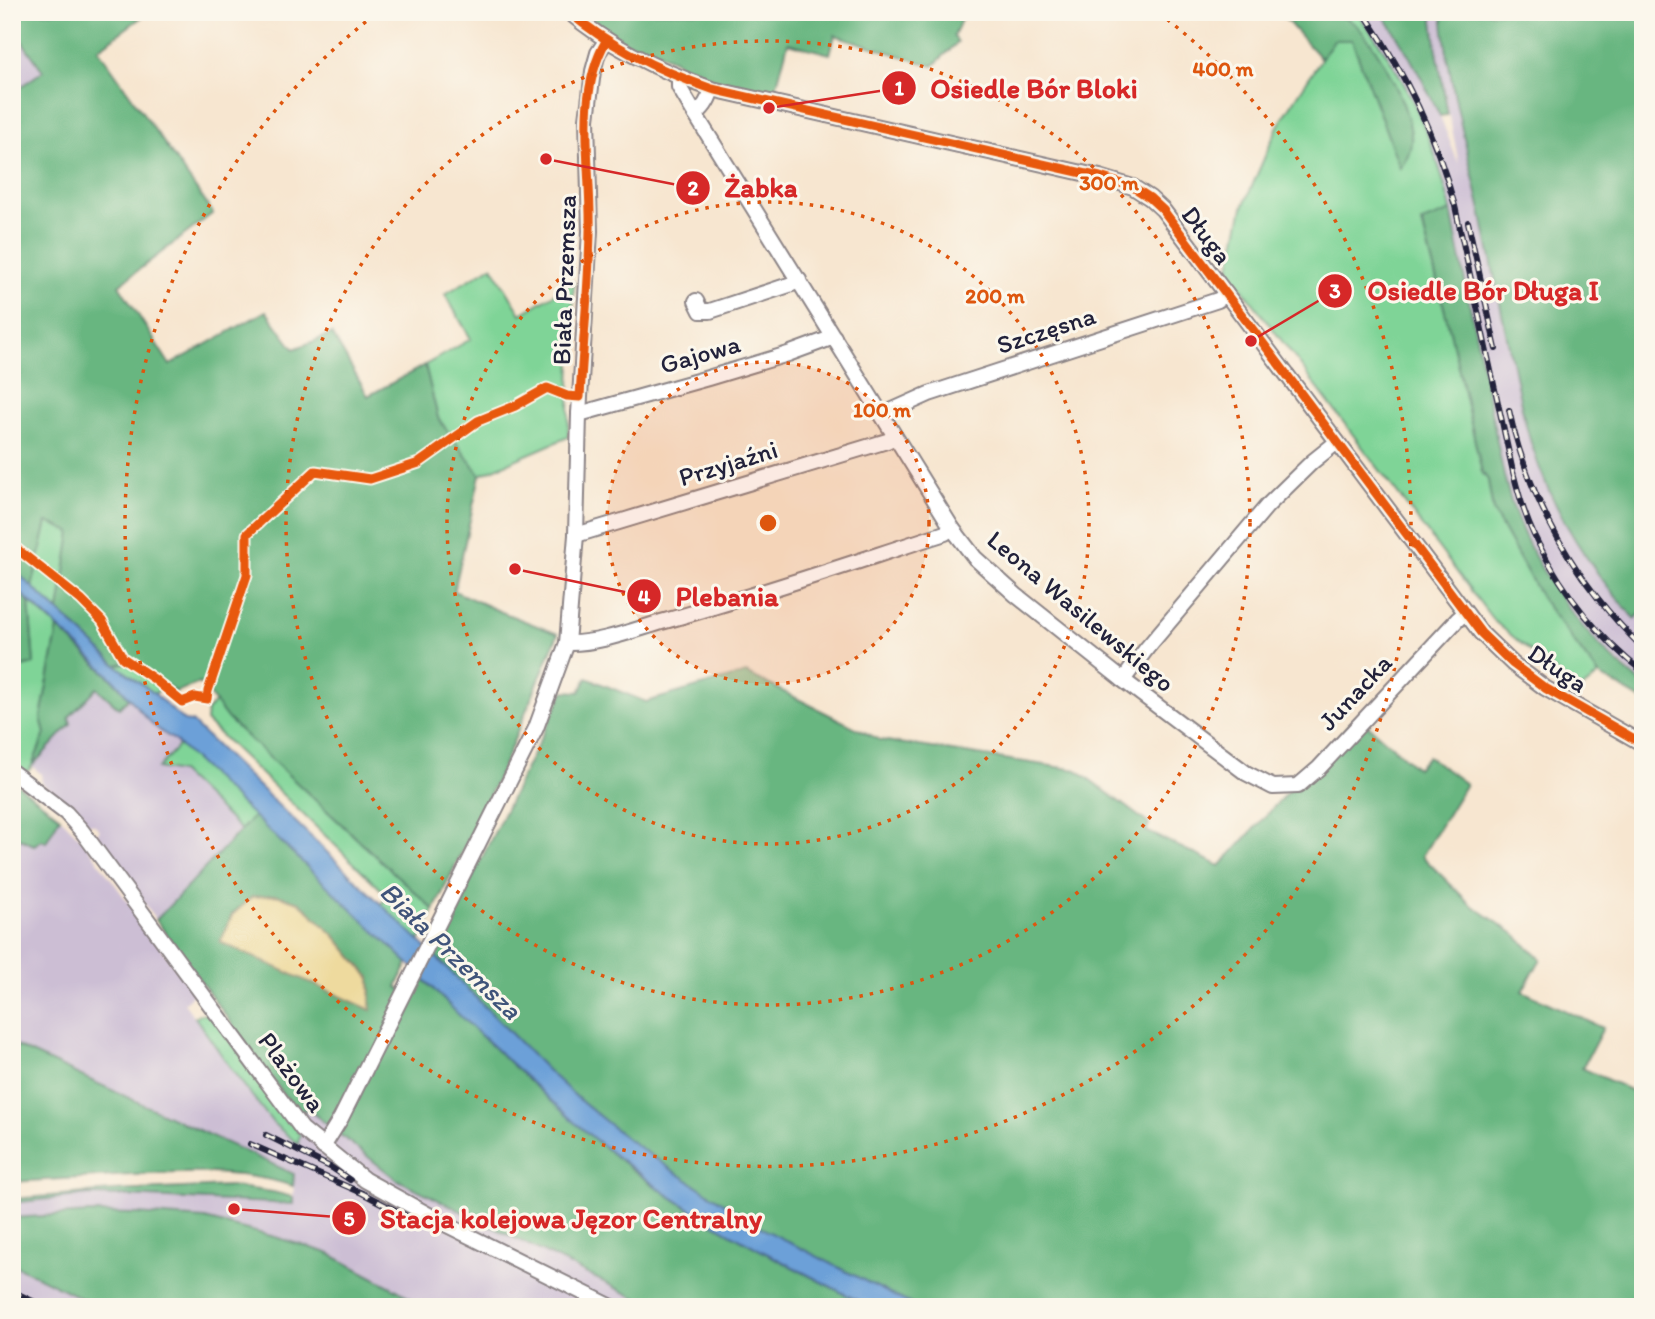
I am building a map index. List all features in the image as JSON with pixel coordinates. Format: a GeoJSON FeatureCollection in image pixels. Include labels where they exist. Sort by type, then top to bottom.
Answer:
{"type":"FeatureCollection","features":[{"type":"Feature","properties":{"kind":"street","name":"Długa"},"geometry":{"type":"LineString","coordinates":[[569,12],[606,41],[679,78],[712,89],[1100,177],[1133,187],[1150,198],[1163,210],[1481,632],[1513,664],[1545,688],[1643,744]]}},
{"type":"Feature","properties":{"kind":"street","name":"Biała Przemsza"},"geometry":{"type":"LineString","coordinates":[[323,1147],[341,1118],[536,728],[567,643],[576,535],[579,414],[590,230],[587,118],[593,71],[598,53],[606,41]]}},
{"type":"Feature","properties":{"kind":"street","name":"Leona Wasilewskiego"},"geometry":{"type":"LineString","coordinates":[[679,78],[679,87],[695,114],[952,528],[975,558],[993,576],[1123,680],[1245,773],[1273,787]]}},
{"type":"Feature","properties":{"kind":"street"},"geometry":{"type":"LineString","coordinates":[[695,114],[700,111],[712,89]]}},
{"type":"Feature","properties":{"kind":"street"},"geometry":{"type":"LineString","coordinates":[[696,301],[701,311],[710,311],[799,280]]}},
{"type":"Feature","properties":{"kind":"street","name":"Szczęsna"},"geometry":{"type":"LineString","coordinates":[[882,415],[929,394],[1218,300],[1226,295]]}},
{"type":"Feature","properties":{"kind":"street","name":"Gajowa"},"geometry":{"type":"LineString","coordinates":[[579,414],[788,354],[834,337]]}},
{"type":"Feature","properties":{"kind":"street","name":"Przyjaźni"},"geometry":{"type":"LineString","coordinates":[[576,535],[895,437]]}},
{"type":"Feature","properties":{"kind":"street"},"geometry":{"type":"LineString","coordinates":[[1123,680],[1267,506],[1312,462],[1337,442]]}},
{"type":"Feature","properties":{"kind":"street"},"geometry":{"type":"LineString","coordinates":[[567,643],[598,640],[687,615],[945,533],[952,528]]}},
{"type":"Feature","properties":{"kind":"street","name":"Junacka"},"geometry":{"type":"LineString","coordinates":[[1273,787],[1298,786],[1319,768],[1465,613]]}},
{"type":"Feature","properties":{"kind":"street","name":"Plażowa"},"geometry":{"type":"LineString","coordinates":[[12,772],[66,813],[82,831],[302,1129],[365,1181],[611,1307]]}},
{"type":"Feature","properties":{"kind":"shaded area"},"geometry":{"type":"Polygon","coordinates":[[[1356,12],[1381,12],[1392,26],[1426,85],[1459,165],[1432,14],[1442,12],[1447,55],[1530,442],[1559,510],[1594,569],[1635,618],[1643,611],[1643,684],[1585,630],[1542,568],[1525,536],[1504,476],[1443,177],[1402,79],[1356,12]]]}},
{"type":"Feature","properties":{"kind":"shaded area"},"geometry":{"type":"Polygon","coordinates":[[[12,30],[43,71],[12,93],[12,30]]]}},
{"type":"Feature","properties":{"kind":"shaded area"},"geometry":{"type":"Polygon","coordinates":[[[97,687],[119,708],[129,698],[166,736],[174,739],[179,745],[158,768],[180,772],[241,830],[156,920],[96,835],[100,830],[94,824],[88,824],[42,783],[41,774],[32,766],[71,724],[69,717],[97,687]]]}},
{"type":"Feature","properties":{"kind":"shaded area"},"geometry":{"type":"Polygon","coordinates":[[[60,817],[85,843],[194,993],[184,1003],[274,1124],[298,1143],[304,1106],[396,1179],[654,1307],[422,1307],[399,1291],[328,1253],[205,1219],[90,1213],[12,1218],[12,1203],[89,1195],[293,1203],[294,1175],[12,1044],[12,835],[34,845],[60,817]]]}},
{"type":"Feature","properties":{"kind":"shaded area"},"geometry":{"type":"Polygon","coordinates":[[[12,1264],[99,1307],[28,1307],[12,1299],[12,1264]]]}},
{"type":"Feature","properties":{"kind":"green space"},"geometry":{"type":"Polygon","coordinates":[[[12,12],[146,14],[98,49],[213,213],[119,285],[170,365],[266,311],[294,349],[332,334],[368,396],[425,365],[438,418],[480,475],[454,591],[558,634],[502,769],[434,910],[228,719],[200,683],[176,692],[132,661],[116,665],[59,611],[71,532],[47,522],[32,587],[12,568],[12,93],[43,71],[12,30],[12,12]]]}},
{"type":"Feature","properties":{"kind":"green space"},"geometry":{"type":"Polygon","coordinates":[[[582,12],[964,12],[954,37],[958,42],[933,66],[835,35],[830,54],[788,43],[774,96],[709,82],[689,72],[674,60],[642,46],[626,43],[582,12]]]}},
{"type":"Feature","properties":{"kind":"green space"},"geometry":{"type":"Polygon","coordinates":[[[1279,12],[1315,12],[1342,17],[1359,28],[1370,41],[1400,95],[1411,130],[1410,150],[1400,168],[1352,40],[1334,40],[1321,59],[1279,12]]]}},
{"type":"Feature","properties":{"kind":"green space"},"geometry":{"type":"Polygon","coordinates":[[[1321,12],[1356,12],[1391,61],[1427,134],[1451,211],[1422,223],[1482,472],[1488,480],[1493,511],[1542,599],[1599,675],[1579,691],[1494,621],[1229,271],[1243,207],[1278,126],[1334,39],[1352,40],[1400,167],[1350,20],[1321,12]]]}},
{"type":"Feature","properties":{"kind":"green space"},"geometry":{"type":"Polygon","coordinates":[[[1381,12],[1432,12],[1448,115],[1440,116],[1413,63],[1381,12]]]}},
{"type":"Feature","properties":{"kind":"green space"},"geometry":{"type":"Polygon","coordinates":[[[1442,12],[1643,12],[1643,611],[1635,619],[1602,579],[1573,536],[1549,491],[1531,443],[1453,89],[1442,12]]]}},
{"type":"Feature","properties":{"kind":"green space"},"geometry":{"type":"Polygon","coordinates":[[[1451,211],[1504,476],[1513,507],[1549,581],[1583,627],[1623,668],[1643,684],[1643,701],[1599,675],[1542,599],[1493,511],[1488,480],[1482,472],[1422,222],[1451,211]]]}},
{"type":"Feature","properties":{"kind":"green space"},"geometry":{"type":"Polygon","coordinates":[[[492,266],[521,314],[574,282],[568,437],[480,475],[438,418],[425,365],[471,339],[445,294],[492,266]]]}},
{"type":"Feature","properties":{"kind":"green space"},"geometry":{"type":"Polygon","coordinates":[[[47,521],[72,532],[59,611],[32,587],[47,521]]]}},
{"type":"Feature","properties":{"kind":"green space"},"geometry":{"type":"Polygon","coordinates":[[[12,585],[29,602],[34,664],[17,668],[12,649],[12,585]]]}},
{"type":"Feature","properties":{"kind":"green space"},"geometry":{"type":"Polygon","coordinates":[[[29,602],[58,628],[41,717],[45,734],[32,766],[28,771],[19,772],[12,767],[12,649],[18,668],[34,664],[29,602]]]}},
{"type":"Feature","properties":{"kind":"green space"},"geometry":{"type":"Polygon","coordinates":[[[58,628],[129,698],[119,708],[97,688],[69,717],[71,724],[32,766],[45,734],[41,717],[58,628]]]}},
{"type":"Feature","properties":{"kind":"green space"},"geometry":{"type":"Polygon","coordinates":[[[132,661],[176,692],[171,696],[161,688],[155,694],[116,665],[132,661]]]}},
{"type":"Feature","properties":{"kind":"green space"},"geometry":{"type":"Polygon","coordinates":[[[746,673],[880,740],[1077,770],[1149,824],[1146,831],[1220,866],[1357,716],[1417,768],[1428,756],[1466,784],[1422,856],[1470,904],[1513,933],[1541,959],[1522,991],[1603,1028],[1582,1068],[1643,1096],[1643,1307],[916,1307],[767,1231],[626,1138],[548,1071],[434,955],[564,691],[580,692],[587,678],[646,702],[746,673]]]}},
{"type":"Feature","properties":{"kind":"green space"},"geometry":{"type":"Polygon","coordinates":[[[215,702],[228,719],[434,910],[419,942],[381,904],[388,896],[206,721],[207,711],[215,702]]]}},
{"type":"Feature","properties":{"kind":"green space"},"geometry":{"type":"Polygon","coordinates":[[[179,745],[254,816],[241,830],[180,772],[158,768],[179,745]]]}},
{"type":"Feature","properties":{"kind":"green space"},"geometry":{"type":"Polygon","coordinates":[[[12,780],[60,817],[46,842],[42,840],[34,845],[12,835],[12,780]]]}},
{"type":"Feature","properties":{"kind":"green space"},"geometry":{"type":"Polygon","coordinates":[[[254,816],[408,963],[397,987],[414,995],[422,978],[526,1078],[647,1180],[740,1239],[870,1307],[654,1307],[396,1179],[305,1107],[302,1120],[156,920],[254,816]],[[276,895],[252,897],[232,914],[221,942],[371,1010],[370,978],[334,935],[299,902],[276,895]]]}},
{"type":"Feature","properties":{"kind":"green space"},"geometry":{"type":"Polygon","coordinates":[[[207,1014],[215,1020],[300,1134],[298,1144],[274,1124],[232,1070],[195,1017],[207,1014]]]}},
{"type":"Feature","properties":{"kind":"green space"},"geometry":{"type":"Polygon","coordinates":[[[12,1044],[294,1174],[293,1186],[249,1176],[205,1173],[12,1182],[12,1044]]]}},
{"type":"Feature","properties":{"kind":"green space"},"geometry":{"type":"Polygon","coordinates":[[[230,1186],[293,1197],[293,1204],[89,1195],[12,1203],[12,1199],[112,1191],[230,1186]]]}},
{"type":"Feature","properties":{"kind":"green space"},"geometry":{"type":"Polygon","coordinates":[[[90,1213],[205,1219],[275,1237],[328,1253],[399,1291],[422,1307],[99,1307],[12,1264],[12,1218],[90,1213]]]}},
{"type":"Feature","properties":{"kind":"sand"},"geometry":{"type":"Polygon","coordinates":[[[276,895],[299,902],[334,935],[370,978],[371,1010],[220,942],[232,915],[252,897],[276,895]]]}},
{"type":"Feature","properties":{"kind":"water"},"geometry":{"type":"Polygon","coordinates":[[[12,568],[116,665],[155,694],[184,721],[192,722],[583,1103],[626,1138],[672,1170],[767,1231],[916,1307],[870,1307],[709,1221],[613,1154],[574,1122],[457,1013],[173,739],[155,727],[112,678],[12,585],[12,568]]]}},
{"type":"Feature","properties":{"kind":"railway"},"geometry":{"type":"LineString","coordinates":[[1366,16],[1407,84],[1429,130],[1447,180],[1513,472],[1530,526],[1548,561],[1583,613],[1643,672]]}},
{"type":"Feature","properties":{"kind":"railway"},"geometry":{"type":"LineString","coordinates":[[1468,222],[1496,349]]}},
{"type":"Feature","properties":{"kind":"railway"},"geometry":{"type":"LineString","coordinates":[[1509,410],[1529,476],[1558,539],[1597,597],[1643,648]]}},
{"type":"Feature","properties":{"kind":"railway"},"geometry":{"type":"LineString","coordinates":[[266,1135],[350,1180]]}},
{"type":"Feature","properties":{"kind":"railway"},"geometry":{"type":"LineString","coordinates":[[250,1144],[362,1193],[406,1216]]}},
{"type":"Feature","properties":{"kind":"railway"},"geometry":{"type":"LineString","coordinates":[[12,1291],[45,1307]]}},
{"type":"Feature","properties":{"kind":"cycle path"},"geometry":{"type":"LineString","coordinates":[[569,12],[602,37],[637,57],[712,89],[1100,177],[1133,187],[1150,198],[1163,210],[1481,633],[1513,664],[1545,688],[1643,744]]}},
{"type":"Feature","properties":{"kind":"cycle path"},"geometry":{"type":"LineString","coordinates":[[12,545],[81,600],[102,621],[123,658],[182,702],[195,697],[207,699],[247,575],[247,534],[315,471],[370,479],[419,463],[478,421],[515,406],[547,388],[567,396],[580,397],[590,231],[587,109],[596,62],[606,41]]}},
{"type":"Feature","properties":{"kind":"place","name":"Osiedle Bór Bloki"},"geometry":{"type":"Point","coordinates":[769,108]}},
{"type":"Feature","properties":{"kind":"place","name":"Żabka"},"geometry":{"type":"Point","coordinates":[546,159]}},
{"type":"Feature","properties":{"kind":"place","name":"Osiedle Bór Długa I"},"geometry":{"type":"Point","coordinates":[1251,341]}},
{"type":"Feature","properties":{"kind":"place","name":"Plebania"},"geometry":{"type":"Point","coordinates":[515,569]}},
{"type":"Feature","properties":{"kind":"place","name":"Stacja kolejowa Jęzor Centralny"},"geometry":{"type":"Point","coordinates":[234,1209]}}]}
